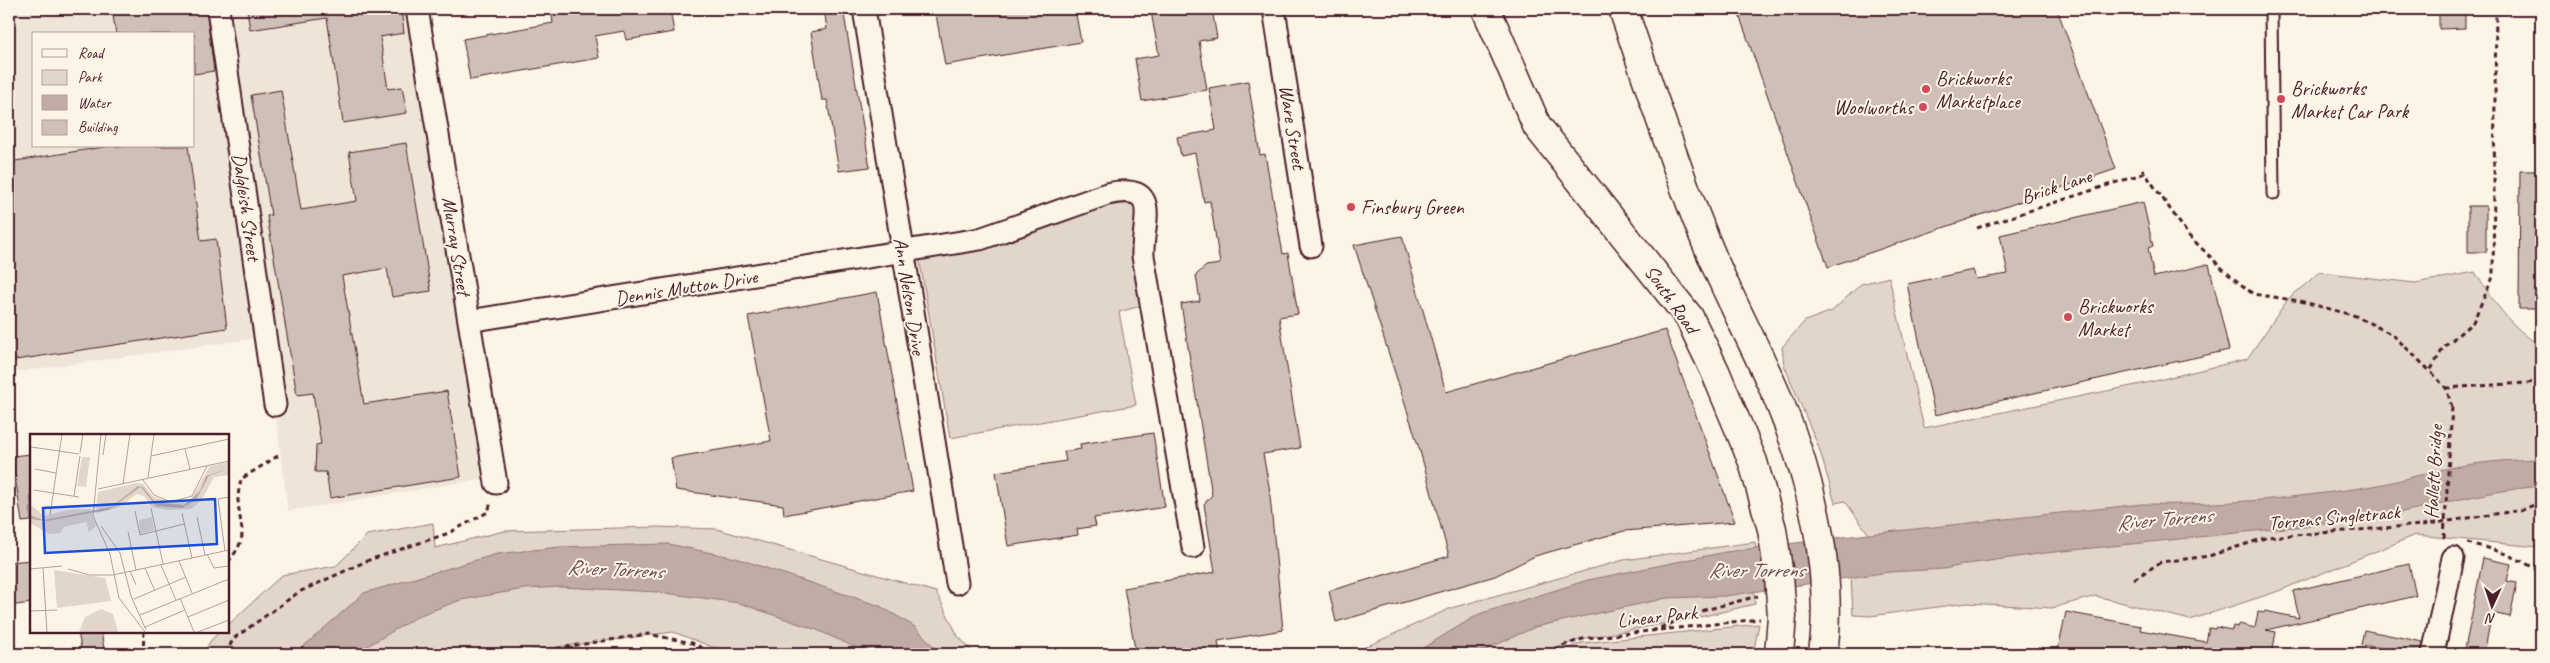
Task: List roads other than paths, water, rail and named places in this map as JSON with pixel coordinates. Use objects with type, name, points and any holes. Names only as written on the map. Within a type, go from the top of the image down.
[{"type":"highway","name":"South Road","points":[[1486,9],[1538,126],[1689,317],[1715,371],[1753,462],[1772,529],[1779,576],[1782,616],[1779,654]]},
{"type":"highway","points":[[1623,9],[1668,140],[1713,260],[1779,401],[1805,474],[1814,511],[1827,612],[1823,652]]},
{"type":"street","name":"Dalgleish Street","points":[[218,9],[275,405]]},
{"type":"street","name":"Murray Street","points":[[417,9],[496,483]]},
{"type":"street","name":"Ann Nelson Drive","points":[[864,9],[956,583]]},
{"type":"street","name":"Ware Street","points":[[1274,9],[1311,246]]},
{"type":"street","name":"Dennis Mutton Drive","points":[[469,321],[980,239],[1107,194],[1125,191],[1139,196],[1143,200],[1148,214],[1142,240],[1144,256],[1192,547]]},
{"type":"street","points":[[2433,654],[2456,547]]},
{"type":"lane","points":[[2271,9],[2273,194]]},
{"type":"water","name":"River Torrens","points":[[2541,459],[2541,486],[2474,496],[2361,520],[2045,553],[1944,569],[1889,572],[1725,596],[1667,598],[1535,627],[1476,654],[1413,654],[1479,614],[1588,580],[1726,552],[1842,537],[2142,504],[2199,504],[2287,497],[2380,485],[2470,464]]},
{"type":"water","name":"River Torrens","points":[[668,544],[736,558],[880,606],[915,627],[941,654],[870,654],[817,630],[739,603],[658,592],[562,587],[524,589],[461,600],[420,615],[354,654],[295,654],[364,593],[497,554],[560,547]]},
{"type":"place","name":"Brickworks Marketplace","points":[[1926,89]]},
{"type":"place","name":"Brickworks Market Car Park","points":[[2281,99]]},
{"type":"place","name":"Woolworths","points":[[1923,107]]},
{"type":"place","name":"Finsbury Green","points":[[1351,207]]},
{"type":"place","name":"Brickworks Market","points":[[2068,317]]}]
